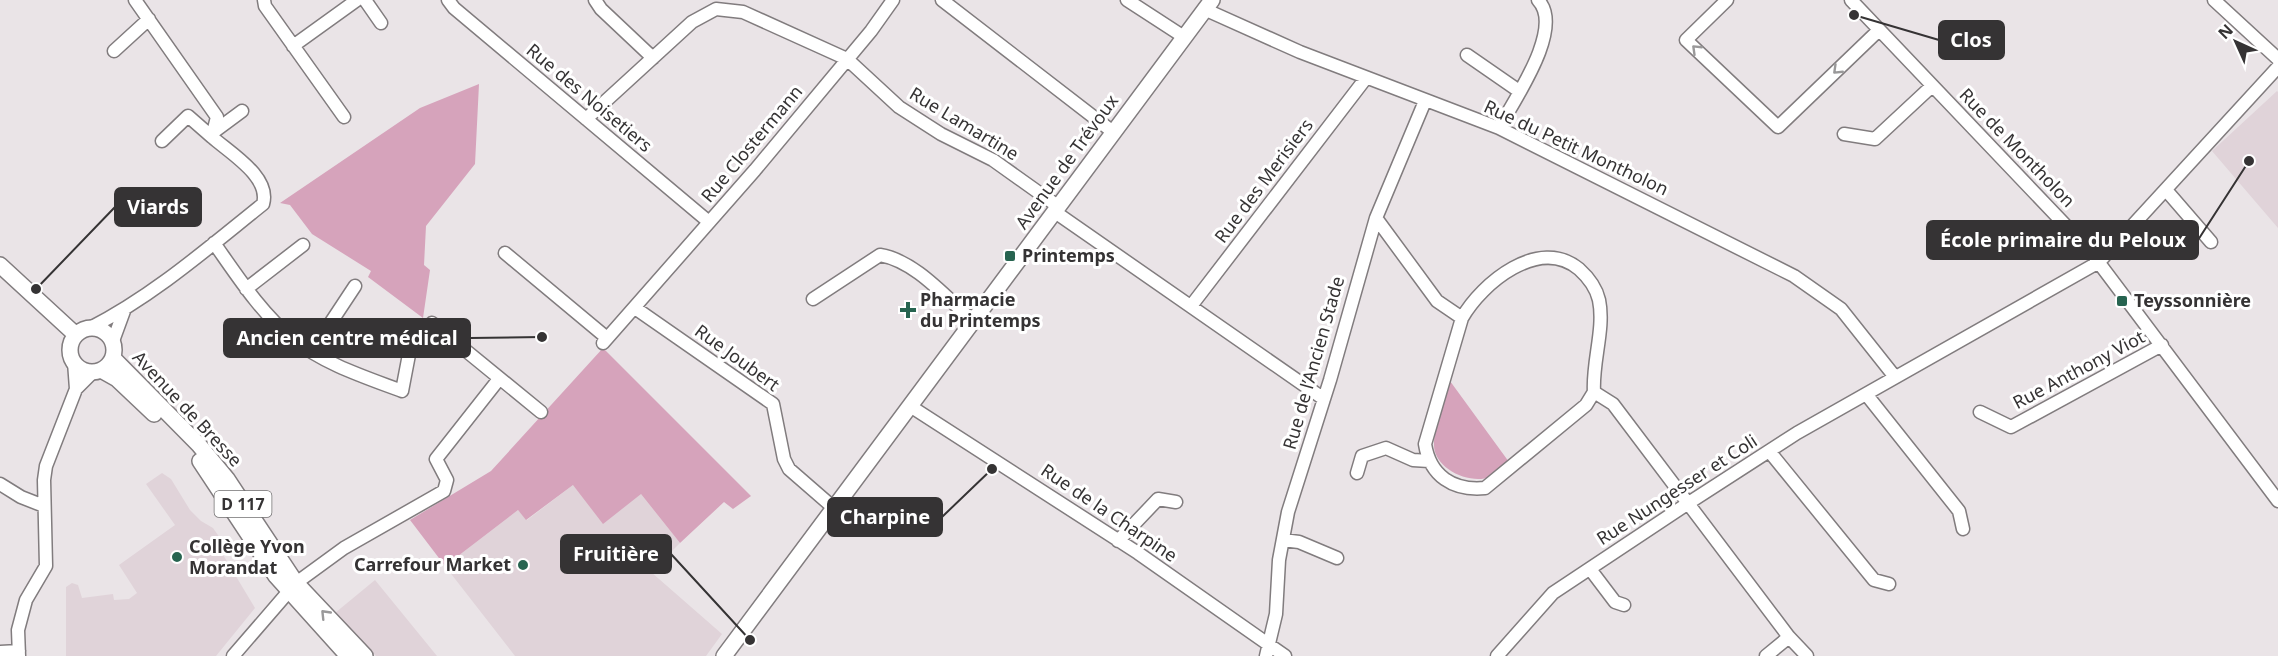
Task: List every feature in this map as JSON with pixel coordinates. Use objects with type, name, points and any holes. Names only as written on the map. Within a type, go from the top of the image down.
[{"type":"main road","name":"Avenue de Trévoux","points":[[724,656],[1208,5]]},
{"type":"main road","points":[[0,265],[83,331],[104,331],[113,341],[113,358],[97,371],[82,370],[74,362],[70,351],[83,331]]},
{"type":"main road","name":"Avenue de Bresse","points":[[113,358],[198,445],[220,471],[293,588],[365,656]]},
{"type":"main road","name":"Avenue de Bresse","points":[[97,371],[117,379],[194,452],[293,588],[348,656]]},
{"type":"street","points":[[135,0],[217,117],[213,134]]},
{"type":"street","points":[[264,0],[265,6],[344,117]]},
{"type":"street","points":[[293,46],[357,0]]},
{"type":"street","points":[[365,0],[381,23]]},
{"type":"street","name":"Rue des Noisetiers","points":[[448,0],[454,8],[709,222]]},
{"type":"street","points":[[595,0],[601,9],[653,58]]},
{"type":"street","name":"Rue Clostermann","points":[[505,253],[605,341],[871,31],[893,0]]},
{"type":"street","points":[[942,0],[1113,132]]},
{"type":"street","points":[[1127,0],[1184,37]]},
{"type":"street","points":[[1499,128],[1544,43],[1548,25],[1544,6],[1538,0]]},
{"type":"street","points":[[1727,0],[1686,40],[1778,127],[1879,30]]},
{"type":"street","name":"Rue de Montholon","points":[[1851,0],[2099,262],[2278,501]]},
{"type":"street","points":[[2214,0],[2278,59]]},
{"type":"street","name":"Rue du Petit Montholon","points":[[1208,5],[1366,78],[1499,128],[1794,276],[1841,309],[1895,377]]},
{"type":"street","name":"Rue Lamartine","points":[[586,119],[692,21],[716,9],[743,12],[847,59],[899,107],[940,134],[993,160],[1057,209],[1323,399]]},
{"type":"street","points":[[114,51],[149,19]]},
{"type":"street","points":[[1467,56],[1519,91]]},
{"type":"street","name":"Rue Nungesser et Coli","points":[[1497,656],[1553,593],[1687,504],[1769,451],[1866,394],[2099,262],[2275,76]]},
{"type":"street","name":"Rue des Merisiers","points":[[1191,306],[1366,78]]},
{"type":"street","points":[[1844,134],[1875,139],[1932,86]]},
{"type":"street","name":"Rue de l’Ancien Stade","points":[[1268,650],[1288,512],[1376,218],[1425,101]]},
{"type":"street","points":[[213,134],[242,111]]},
{"type":"street","points":[[83,331],[124,311],[263,204],[266,195],[262,182],[213,134],[188,116],[162,141]]},
{"type":"street","points":[[2166,190],[2211,242]]},
{"type":"street","points":[[1376,218],[1437,302],[1462,318]]},
{"type":"street","points":[[214,243],[246,289],[274,322],[294,340],[312,351],[364,377],[402,391],[411,344]]},
{"type":"street","points":[[246,289],[303,245]]},
{"type":"street","points":[[813,299],[880,255],[894,257],[908,265],[974,322]]},
{"type":"street","points":[[1541,257],[1561,260],[1575,266],[1594,285],[1601,314],[1593,371],[1594,392],[1586,405],[1485,488],[1458,486],[1434,471],[1429,461],[1425,444],[1462,318],[1470,303],[1503,276],[1525,262],[1541,257]]},
{"type":"street","points":[[312,351],[355,286]]},
{"type":"street","name":"Rue Joubert","points":[[635,308],[773,404],[784,459],[789,469],[835,509]]},
{"type":"street","points":[[113,341],[124,311]]},
{"type":"street","points":[[432,323],[541,412]]},
{"type":"street","name":"Rue Anthony Viot","points":[[1980,412],[2011,427],[2162,345]]},
{"type":"street","points":[[0,652],[19,653],[18,630],[26,600],[46,566],[44,506],[46,466],[76,388],[74,362]]},
{"type":"street","points":[[76,388],[97,371]]},
{"type":"street","points":[[233,656],[293,588],[344,548],[444,491],[447,480],[436,459],[499,379]]},
{"type":"street","points":[[1594,392],[1613,404],[1789,637],[1807,656]]},
{"type":"street","points":[[1866,394],[1959,512],[1964,529]]},
{"type":"street","name":"Rue de la Charpine","points":[[910,406],[1118,541],[1268,650],[1285,656]]},
{"type":"street","points":[[1357,473],[1362,456],[1386,448],[1413,460],[1429,461]]},
{"type":"street","points":[[1769,451],[1874,580],[1889,584]]},
{"type":"street","points":[[0,484],[21,497],[44,506]]},
{"type":"street","points":[[1118,541],[1158,499],[1176,502]]},
{"type":"street","points":[[1283,540],[1299,542],[1337,558]]},
{"type":"street","points":[[1590,569],[1615,602],[1624,605]]},
{"type":"street","points":[[1766,656],[1789,637]]},
{"type":"shaded area","points":[[479,84],[475,164],[426,226],[424,265],[430,270],[423,318],[368,277],[371,271],[312,234],[290,205],[280,203],[420,108]]},
{"type":"shaded area","points":[[2278,92],[2278,228],[2212,151]]},
{"type":"shaded area","points":[[603,348],[751,496],[733,509],[724,502],[680,543],[641,494],[603,524],[573,485],[526,520],[518,510],[445,566],[410,520],[491,471]]},
{"type":"shaded area","points":[[1450,381],[1509,462],[1490,477],[1472,479],[1463,476],[1446,467],[1435,453],[1436,430]]},
{"type":"shaded area","name":"Collège Yvon Morandat","points":[[162,473],[171,479],[190,510],[201,521],[213,528],[220,538],[219,548],[255,608],[216,656],[66,656],[66,587],[72,583],[78,585],[82,598],[113,594],[114,600],[129,599],[137,593],[119,565],[175,525],[146,484]]},
{"type":"shaded area","points":[[573,485],[641,494],[680,543],[651,572],[722,634],[706,656],[515,656],[445,566],[518,510],[527,520]]},
{"type":"shaded area","points":[[375,580],[437,656],[376,656],[335,613]]},
{"type":"place","name":"Clos","points":[[1854,15]]},
{"type":"place","name":"École primaire du Peloux","points":[[2249,161]]},
{"type":"place","name":"Printemps","points":[[1010,256]]},
{"type":"place","name":"Viards","points":[[36,289]]},
{"type":"place","name":"Teyssonnière","points":[[2122,301]]},
{"type":"place","name":"Pharmacie du Printemps","points":[[908,310]]},
{"type":"place","name":"Ancien centre médical","points":[[542,337]]},
{"type":"place","name":"Charpine","points":[[992,469]]},
{"type":"place","name":"Collège Yvon Morandat","points":[[177,557]]},
{"type":"place","name":"Carrefour Market","points":[[523,565]]},
{"type":"place","name":"Fruitière","points":[[750,640]]}]
